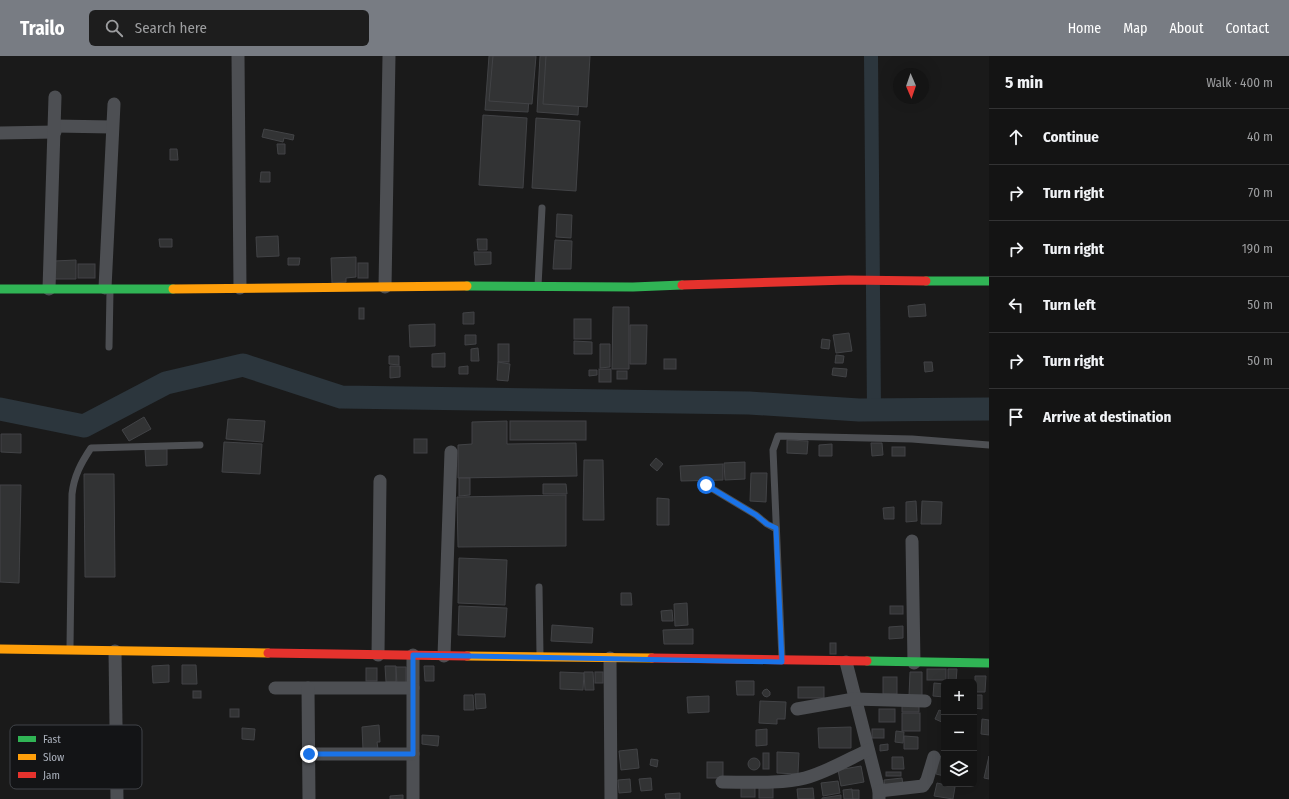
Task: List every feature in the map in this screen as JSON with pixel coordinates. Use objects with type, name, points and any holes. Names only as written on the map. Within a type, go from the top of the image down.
[{"type":"street","points":[[238,56],[240,288]]},
{"type":"street","points":[[385,287],[389,56]]},
{"type":"street","points":[[49,289],[55,97]]},
{"type":"street","points":[[107,288],[114,104]]},
{"type":"street","points":[[0,133],[112,127]]},
{"type":"street","points":[[0,289],[273,289],[538,286],[633,287],[849,280],[989,281]]},
{"type":"street","points":[[444,656],[451,452]]},
{"type":"street","points":[[378,655],[380,480]]},
{"type":"street","points":[[912,541],[914,663]]},
{"type":"street","points":[[0,649],[782,662],[989,663]]},
{"type":"street","points":[[115,651],[116,725]]},
{"type":"street","points":[[413,655],[414,799]]},
{"type":"street","points":[[610,658],[611,799]]},
{"type":"street","points":[[846,662],[879,795],[923,786],[927,780],[934,757]]},
{"type":"street","points":[[275,688],[413,688]]},
{"type":"street","points":[[308,688],[309,799]]},
{"type":"street","points":[[797,708],[854,699],[925,701]]},
{"type":"street","points":[[722,782],[788,781],[805,778],[830,770],[868,750]]},
{"type":"street","points":[[309,754],[413,754]]},
{"type":"street","points":[[117,789],[117,799]]},
{"type":"lane","points":[[538,286],[542,208]]},
{"type":"lane","points":[[107,288],[109,347]]},
{"type":"lane","points":[[782,662],[773,450],[778,436],[912,439],[989,444]]},
{"type":"lane","points":[[70,651],[72,494],[74,478],[81,463],[91,448],[200,445]]},
{"type":"lane","points":[[706,485],[756,515],[767,524],[776,528]]},
{"type":"lane","points":[[539,587],[540,657]]},
{"type":"building","points":[[489,56],[532,56],[528,112],[485,110]]},
{"type":"building","points":[[493,56],[536,56],[532,104],[489,101]]},
{"type":"building","points":[[540,56],[581,56],[578,115],[537,112]]},
{"type":"building","points":[[546,56],[590,56],[587,107],[543,104]]},
{"type":"building","points":[[483,115],[527,118],[523,188],[479,185]]},
{"type":"building","points":[[536,118],[580,121],[576,191],[532,188]]},
{"type":"building","points":[[264,129],[294,135],[293,140],[284,138],[283,142],[262,137]]},
{"type":"building","points":[[277,144],[285,144],[285,154],[278,154]]},
{"type":"building","points":[[170,149],[177,149],[178,160],[170,160]]},
{"type":"building","points":[[261,172],[270,172],[270,182],[260,182]]},
{"type":"building","points":[[557,214],[572,215],[571,238],[556,237]]},
{"type":"building","points":[[278,236],[279,256],[257,257],[256,237]]},
{"type":"building","points":[[159,239],[172,239],[172,247],[160,247]]},
{"type":"building","points":[[477,239],[487,239],[487,250],[478,250]]},
{"type":"building","points":[[555,240],[572,241],[571,269],[553,269]]},
{"type":"building","points":[[474,252],[491,252],[491,264],[475,265]]},
{"type":"building","points":[[356,257],[356,277],[346,278],[346,282],[332,283],[331,258]]},
{"type":"building","points":[[288,258],[300,258],[299,265],[288,265]]},
{"type":"building","points":[[76,260],[76,279],[54,279],[54,261]]},
{"type":"building","points":[[358,263],[368,263],[368,278],[358,278]]},
{"type":"building","points":[[78,264],[95,264],[95,278],[78,278]]},
{"type":"building","points":[[925,304],[926,316],[909,317],[908,306]]},
{"type":"building","points":[[613,307],[629,307],[629,369],[612,369]]},
{"type":"building","points":[[359,308],[364,308],[364,319],[359,319]]},
{"type":"building","points":[[474,312],[474,324],[463,324],[463,313]]},
{"type":"building","points":[[574,319],[591,319],[591,339],[574,339]]},
{"type":"building","points":[[435,324],[435,346],[410,347],[409,325]]},
{"type":"building","points":[[630,325],[647,325],[646,364],[630,364]]},
{"type":"building","points":[[849,333],[852,351],[836,353],[833,335]]},
{"type":"building","points":[[465,335],[476,335],[476,344],[465,345]]},
{"type":"building","points":[[822,339],[830,340],[829,349],[821,348]]},
{"type":"building","points":[[574,341],[592,342],[592,354],[574,354]]},
{"type":"building","points":[[498,344],[509,344],[509,362],[498,362]]},
{"type":"building","points":[[600,344],[610,344],[610,367],[600,368]]},
{"type":"building","points":[[478,348],[479,361],[471,361],[471,349]]},
{"type":"building","points":[[445,353],[445,367],[432,367],[432,354]]},
{"type":"building","points":[[836,355],[844,356],[843,363],[835,363]]},
{"type":"building","points":[[389,356],[399,356],[399,365],[389,364]]},
{"type":"building","points":[[664,359],[676,359],[676,369],[664,369]]},
{"type":"building","points":[[498,362],[510,364],[508,381],[497,380]]},
{"type":"building","points":[[924,362],[932,362],[933,371],[925,372]]},
{"type":"building","points":[[390,366],[400,366],[400,377],[390,378]]},
{"type":"building","points":[[468,366],[468,374],[459,374],[459,367]]},
{"type":"building","points":[[833,368],[847,369],[846,377],[832,375]]},
{"type":"building","points":[[599,369],[611,369],[611,382],[599,382]]},
{"type":"building","points":[[589,370],[597,370],[597,375],[589,376]]},
{"type":"building","points":[[617,371],[627,371],[627,379],[617,379]]},
{"type":"building","points":[[144,417],[151,429],[129,441],[122,430]]},
{"type":"building","points":[[228,419],[265,421],[263,442],[226,439]]},
{"type":"building","points":[[507,421],[507,444],[576,443],[577,476],[458,478],[458,445],[472,444],[472,422]]},
{"type":"building","points":[[510,421],[586,421],[586,440],[510,440]]},
{"type":"building","points":[[1,434],[21,434],[21,453],[1,452]]},
{"type":"building","points":[[414,439],[427,439],[427,453],[414,453]]},
{"type":"building","points":[[787,440],[808,441],[807,454],[787,453]]},
{"type":"building","points":[[224,442],[262,444],[260,474],[222,472]]},
{"type":"building","points":[[871,443],[882,443],[883,455],[872,456]]},
{"type":"building","points":[[832,444],[832,456],[819,456],[819,445]]},
{"type":"building","points":[[892,447],[905,447],[905,456],[892,456]]},
{"type":"building","points":[[145,449],[167,449],[167,465],[146,466]]},
{"type":"building","points":[[656,458],[663,464],[657,471],[650,465]]},
{"type":"building","points":[[584,460],[603,460],[604,520],[583,520]]},
{"type":"building","points":[[745,462],[745,479],[725,480],[724,463]]},
{"type":"building","points":[[723,464],[723,480],[681,481],[680,466]]},
{"type":"building","points":[[751,473],[767,473],[766,502],[750,501]]},
{"type":"building","points":[[84,474],[114,474],[115,577],[85,577]]},
{"type":"building","points":[[459,478],[470,478],[470,495],[459,496]]},
{"type":"building","points":[[543,484],[566,484],[567,494],[543,494]]},
{"type":"building","points":[[0,485],[21,485],[19,583],[0,582]]},
{"type":"building","points":[[566,495],[566,546],[458,547],[457,497]]},
{"type":"building","points":[[657,498],[669,499],[669,525],[657,525]]},
{"type":"building","points":[[916,501],[917,521],[906,522],[906,502]]},
{"type":"building","points":[[922,501],[942,502],[941,524],[921,524]]},
{"type":"building","points":[[894,507],[894,519],[884,519],[883,508]]},
{"type":"building","points":[[459,558],[507,560],[505,605],[458,603]]},
{"type":"building","points":[[621,593],[631,593],[632,605],[621,605]]},
{"type":"building","points":[[687,603],[688,625],[675,626],[674,604]]},
{"type":"building","points":[[459,606],[507,608],[505,637],[458,635]]},
{"type":"building","points":[[890,606],[903,606],[903,614],[890,614]]},
{"type":"building","points":[[672,610],[673,621],[662,621],[661,611]]},
{"type":"building","points":[[552,625],[593,628],[592,643],[551,641]]},
{"type":"building","points":[[903,626],[903,638],[889,639],[889,627]]},
{"type":"building","points":[[693,629],[693,644],[664,644],[663,630]]},
{"type":"building","points":[[830,643],[836,643],[836,654],[830,654]]},
{"type":"building","points":[[169,665],[169,682],[153,683],[152,666]]},
{"type":"building","points":[[182,665],[196,665],[197,684],[182,684]]},
{"type":"building","points":[[385,666],[396,666],[396,682],[386,682]]},
{"type":"building","points":[[424,666],[434,666],[434,681],[425,681]]},
{"type":"building","points":[[396,667],[406,667],[406,685],[397,685]]},
{"type":"building","points":[[366,668],[377,668],[377,681],[366,681]]},
{"type":"building","points":[[927,669],[946,669],[946,679],[927,680]]},
{"type":"building","points":[[948,669],[957,669],[956,679],[948,679]]},
{"type":"building","points":[[560,672],[584,673],[583,690],[560,689]]},
{"type":"building","points":[[584,672],[593,672],[594,690],[585,690]]},
{"type":"building","points":[[595,672],[603,672],[603,683],[595,683]]},
{"type":"building","points":[[910,672],[922,672],[922,697],[909,696]]},
{"type":"building","points":[[975,676],[986,676],[985,692],[977,692],[977,679],[975,679]]},
{"type":"building","points":[[883,677],[897,677],[897,694],[883,694]]},
{"type":"building","points":[[736,681],[754,681],[754,695],[737,695]]},
{"type":"building","points":[[934,683],[941,684],[941,697],[933,696]]},
{"type":"building","points":[[798,687],[824,687],[824,698],[798,698]]},
{"type":"building","points":[[767,689],[770,692],[770,695],[767,697],[762,693]]},
{"type":"building","points":[[193,691],[201,691],[201,698],[193,698]]},
{"type":"building","points":[[475,694],[485,694],[486,708],[476,709]]},
{"type":"building","points":[[464,695],[473,695],[474,710],[464,710]]},
{"type":"building","points":[[977,695],[982,695],[982,709],[977,708]]},
{"type":"building","points":[[709,696],[709,712],[688,713],[687,697]]},
{"type":"building","points":[[760,701],[786,702],[785,719],[777,719],[777,724],[759,723]]},
{"type":"building","points":[[919,705],[919,712],[902,712],[902,706]]},
{"type":"building","points":[[230,709],[239,709],[239,717],[230,717]]},
{"type":"building","points":[[879,709],[895,709],[895,722],[879,722]]},
{"type":"building","points":[[939,710],[941,711],[941,722],[935,719]]},
{"type":"building","points":[[902,713],[920,713],[920,731],[902,731]]},
{"type":"building","points":[[982,719],[989,720],[989,735],[981,734]]},
{"type":"building","points":[[379,725],[380,742],[377,742],[378,749],[363,750],[362,727]]},
{"type":"building","points":[[851,727],[851,748],[819,748],[818,728]]},
{"type":"building","points":[[242,728],[255,729],[254,740],[242,739]]},
{"type":"building","points":[[767,729],[767,745],[756,746],[756,730]]},
{"type":"building","points":[[872,729],[884,729],[884,738],[872,738]]},
{"type":"building","points":[[896,731],[904,732],[903,743],[895,742]]},
{"type":"building","points":[[422,735],[439,736],[438,746],[422,744]]},
{"type":"building","points":[[904,736],[918,737],[918,749],[904,749]]},
{"type":"building","points":[[888,744],[888,750],[880,751],[880,745]]},
{"type":"building","points":[[637,749],[639,768],[621,770],[619,751]]},
{"type":"building","points":[[777,752],[799,753],[798,774],[777,773]]},
{"type":"building","points":[[763,753],[769,753],[769,769],[763,769]]},
{"type":"building","points":[[939,756],[941,756],[941,775],[936,774]]},
{"type":"building","points":[[989,756],[989,779],[984,778]]},
{"type":"building","points":[[892,757],[903,757],[904,769],[892,769]]},
{"type":"building","points":[[752,758],[756,758],[760,764],[756,770],[752,770],[748,766],[748,762]]},
{"type":"building","points":[[651,759],[658,760],[657,767],[650,765]]},
{"type":"building","points":[[707,762],[723,762],[723,778],[707,778]]},
{"type":"building","points":[[861,766],[864,782],[841,786],[838,770]]},
{"type":"building","points":[[886,772],[901,772],[901,776],[886,776]]},
{"type":"building","points":[[651,778],[652,790],[641,791],[639,779]]},
{"type":"building","points":[[902,778],[903,785],[885,787],[884,780]]},
{"type":"building","points":[[630,779],[631,792],[619,793],[618,780]]},
{"type":"building","points":[[838,781],[840,793],[823,796],[821,783]]},
{"type":"building","points":[[937,783],[941,784],[941,787],[955,787],[953,799],[934,796]]},
{"type":"building","points":[[741,785],[755,785],[755,797],[741,797]]},
{"type":"building","points":[[759,786],[773,786],[773,798],[759,798]]},
{"type":"building","points":[[813,788],[814,799],[798,799],[797,789]]},
{"type":"building","points":[[852,789],[853,799],[844,799],[843,790]]},
{"type":"building","points":[[852,790],[859,790],[859,799],[853,799]]},
{"type":"building","points":[[680,793],[680,799],[666,799],[665,794]]},
{"type":"building","points":[[403,795],[403,799],[390,799],[390,796]]},
{"type":"building","points":[[841,795],[841,799],[822,799],[822,798]]},
{"type":"waterway","points":[[871,56],[874,410]]},
{"type":"waterway","points":[[0,409],[84,426],[166,383],[243,365],[341,397],[749,403],[859,410],[989,409]]},
{"type":"traffic: fast","points":[[926,281],[989,281]]},
{"type":"traffic: fast","points":[[467,286],[633,287],[682,285]]},
{"type":"traffic: fast","points":[[0,289],[173,289]]},
{"type":"traffic: fast","points":[[867,661],[989,663]]},
{"type":"traffic: slow","points":[[173,289],[467,286]]},
{"type":"traffic: slow","points":[[0,649],[268,653]]},
{"type":"traffic: slow","points":[[467,656],[652,658]]},
{"type":"traffic: jam","points":[[682,285],[849,280],[926,281]]},
{"type":"traffic: jam","points":[[268,653],[467,656]]},
{"type":"traffic: jam","points":[[652,658],[867,661]]},
{"type":"route","points":[[309,754],[413,754],[413,655],[782,662],[776,528],[767,524],[756,515],[706,485]]}]
